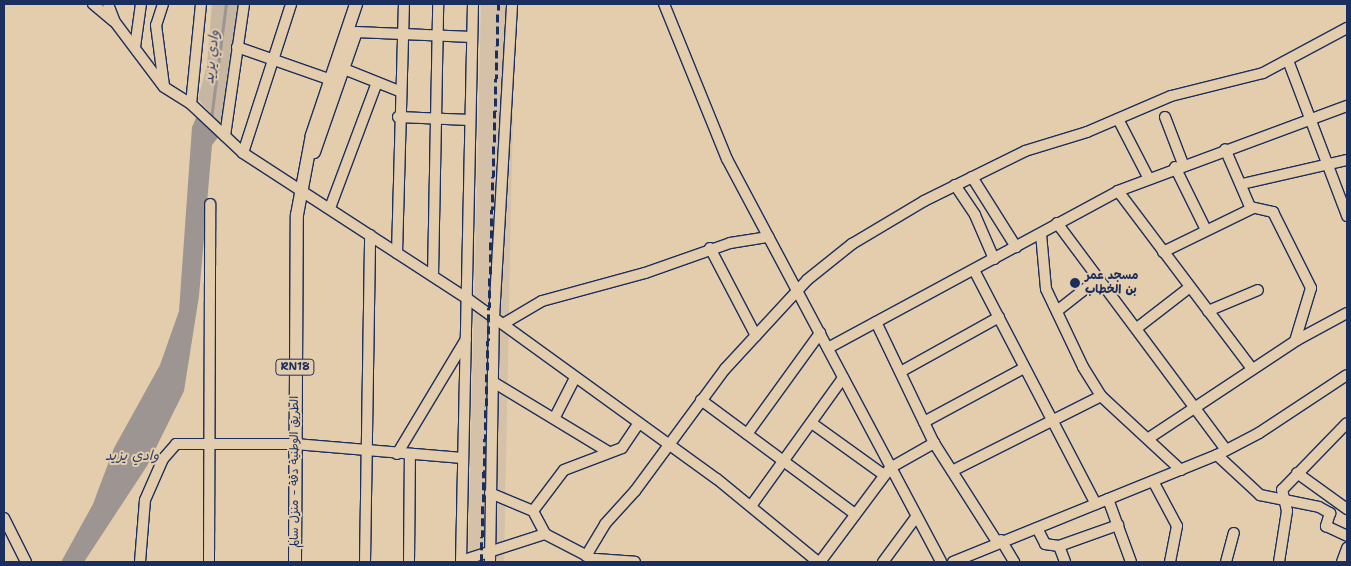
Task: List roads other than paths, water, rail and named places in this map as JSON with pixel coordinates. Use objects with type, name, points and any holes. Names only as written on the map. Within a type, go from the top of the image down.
[{"type":"main road","name":"الطريق الوطنية دقة - منزل سالم","points":[[295,562],[295,238],[305,173],[335,82],[356,4]]},
{"type":"main road","name":"الطريق الوطنية دقة - منزل سالم","points":[[335,82],[344,69],[365,4]]},
{"type":"street","points":[[93,4],[115,22],[164,87],[194,107],[243,153],[330,208],[499,321],[574,378],[668,444],[751,506],[819,562],[887,472],[934,443]]},
{"type":"street","points":[[108,4],[115,22]]},
{"type":"street","points":[[135,47],[140,4]]},
{"type":"street","points":[[163,4],[156,25],[164,87]]},
{"type":"street","points":[[194,107],[202,4]]},
{"type":"street","points":[[224,135],[244,4]]},
{"type":"street","points":[[243,153],[292,4]]},
{"type":"street","points":[[397,253],[398,117],[404,4]]},
{"type":"street","points":[[433,276],[438,4]]},
{"type":"street","points":[[473,4],[461,562],[490,558],[545,534]]},
{"type":"street","points":[[490,558],[493,382],[499,321],[512,4]]},
{"type":"street","points":[[664,4],[727,159],[828,348],[887,472],[916,517],[941,562]]},
{"type":"street","points":[[594,559],[605,524],[701,400],[798,291],[852,244],[955,184],[1033,147],[1118,119],[1171,96],[1289,63],[1347,28]]},
{"type":"street","points":[[356,32],[472,37]]},
{"type":"street","points":[[236,47],[335,82]]},
{"type":"street","points":[[1289,63],[1325,167],[1347,216]]},
{"type":"street","points":[[344,69],[399,91]]},
{"type":"street","points":[[330,208],[377,82]]},
{"type":"street","points":[[828,348],[1118,191],[1179,165],[1347,106]]},
{"type":"street","points":[[398,117],[470,120]]},
{"type":"street","points":[[1165,117],[1179,165],[1206,230]]},
{"type":"street","points":[[1118,119],[1148,178]]},
{"type":"street","points":[[1225,149],[1251,206]]},
{"type":"street","points":[[1242,184],[1325,167],[1347,160]]},
{"type":"street","points":[[972,177],[1016,247]]},
{"type":"street","points":[[955,184],[975,216],[994,259]]},
{"type":"street","points":[[1118,191],[1252,369]]},
{"type":"street","points":[[209,562],[210,204]]},
{"type":"street","points":[[1163,252],[1251,206],[1273,212],[1311,288],[1295,341]]},
{"type":"street","points":[[1057,223],[1195,405],[1221,452],[1260,495],[1329,512],[1326,526],[1347,536]]},
{"type":"street","points":[[1041,234],[1046,289],[1057,311],[1068,341],[1100,396],[1149,438],[1182,470]]},
{"type":"street","points":[[365,562],[370,235]]},
{"type":"street","points":[[499,321],[542,301],[646,273],[710,248],[769,237]]},
{"type":"street","points":[[710,248],[756,336]]},
{"type":"street","points":[[974,270],[1000,317],[1050,422],[1096,504]]},
{"type":"street","points":[[1057,311],[1099,278]]},
{"type":"street","points":[[1137,328],[1190,287]]},
{"type":"street","points":[[1208,311],[1258,290]]},
{"type":"street","points":[[1149,438],[1195,405],[1295,341],[1347,314]]},
{"type":"street","points":[[902,371],[1000,317]]},
{"type":"street","points":[[876,322],[902,371],[934,443],[1014,562]]},
{"type":"street","points":[[747,434],[820,333]]},
{"type":"street","points":[[397,454],[467,338]]},
{"type":"street","points":[[924,422],[1024,368]]},
{"type":"street","points":[[953,562],[999,541],[1037,528],[1182,470],[1259,434],[1347,375]]},
{"type":"street","points":[[555,417],[574,378]]},
{"type":"street","points":[[751,506],[813,424],[843,378]]},
{"type":"street","points":[[493,382],[555,417],[607,450]]},
{"type":"street","points":[[952,471],[1100,396]]},
{"type":"street","points":[[701,400],[856,514]]},
{"type":"street","points":[[1279,562],[1287,511],[1282,490],[1347,423]]},
{"type":"street","points":[[533,511],[564,470],[574,463],[594,462],[607,450],[622,448],[639,424]]},
{"type":"street","points":[[813,424],[887,472]]},
{"type":"street","points":[[140,562],[145,500],[163,459],[176,444],[210,442],[295,444],[462,458]]},
{"type":"street","points":[[409,562],[410,455]]},
{"type":"street","points":[[1297,473],[1347,509]]},
{"type":"street","points":[[1153,481],[1177,526],[1170,562]]},
{"type":"street","points":[[490,493],[533,511],[545,534],[594,559],[635,562]]},
{"type":"street","points":[[1108,499],[1130,562]]},
{"type":"street","points":[[883,562],[916,517]]},
{"type":"street","points":[[4,518],[26,562]]},
{"type":"street","points":[[1037,528],[1045,544],[1059,546],[1118,525]]},
{"type":"street","points":[[1226,562],[1234,534]]},
{"type":"street","points":[[1059,546],[1065,562]]},
{"type":"street","points":[[1342,562],[1347,548]]},
{"type":"water","name":"وادي يزيد","points":[[202,105],[223,131],[212,145],[199,296],[184,391],[147,466],[84,562],[61,562],[93,504],[114,448],[160,365],[179,311],[192,127]]},
{"type":"waterway","name":"وادي يزيد","points":[[211,119],[226,4]]},
{"type":"railway","points":[[481,562],[498,4]]},
{"type":"place","name":"مسجد عمر بن الخطاب","points":[[1075,283]]}]
